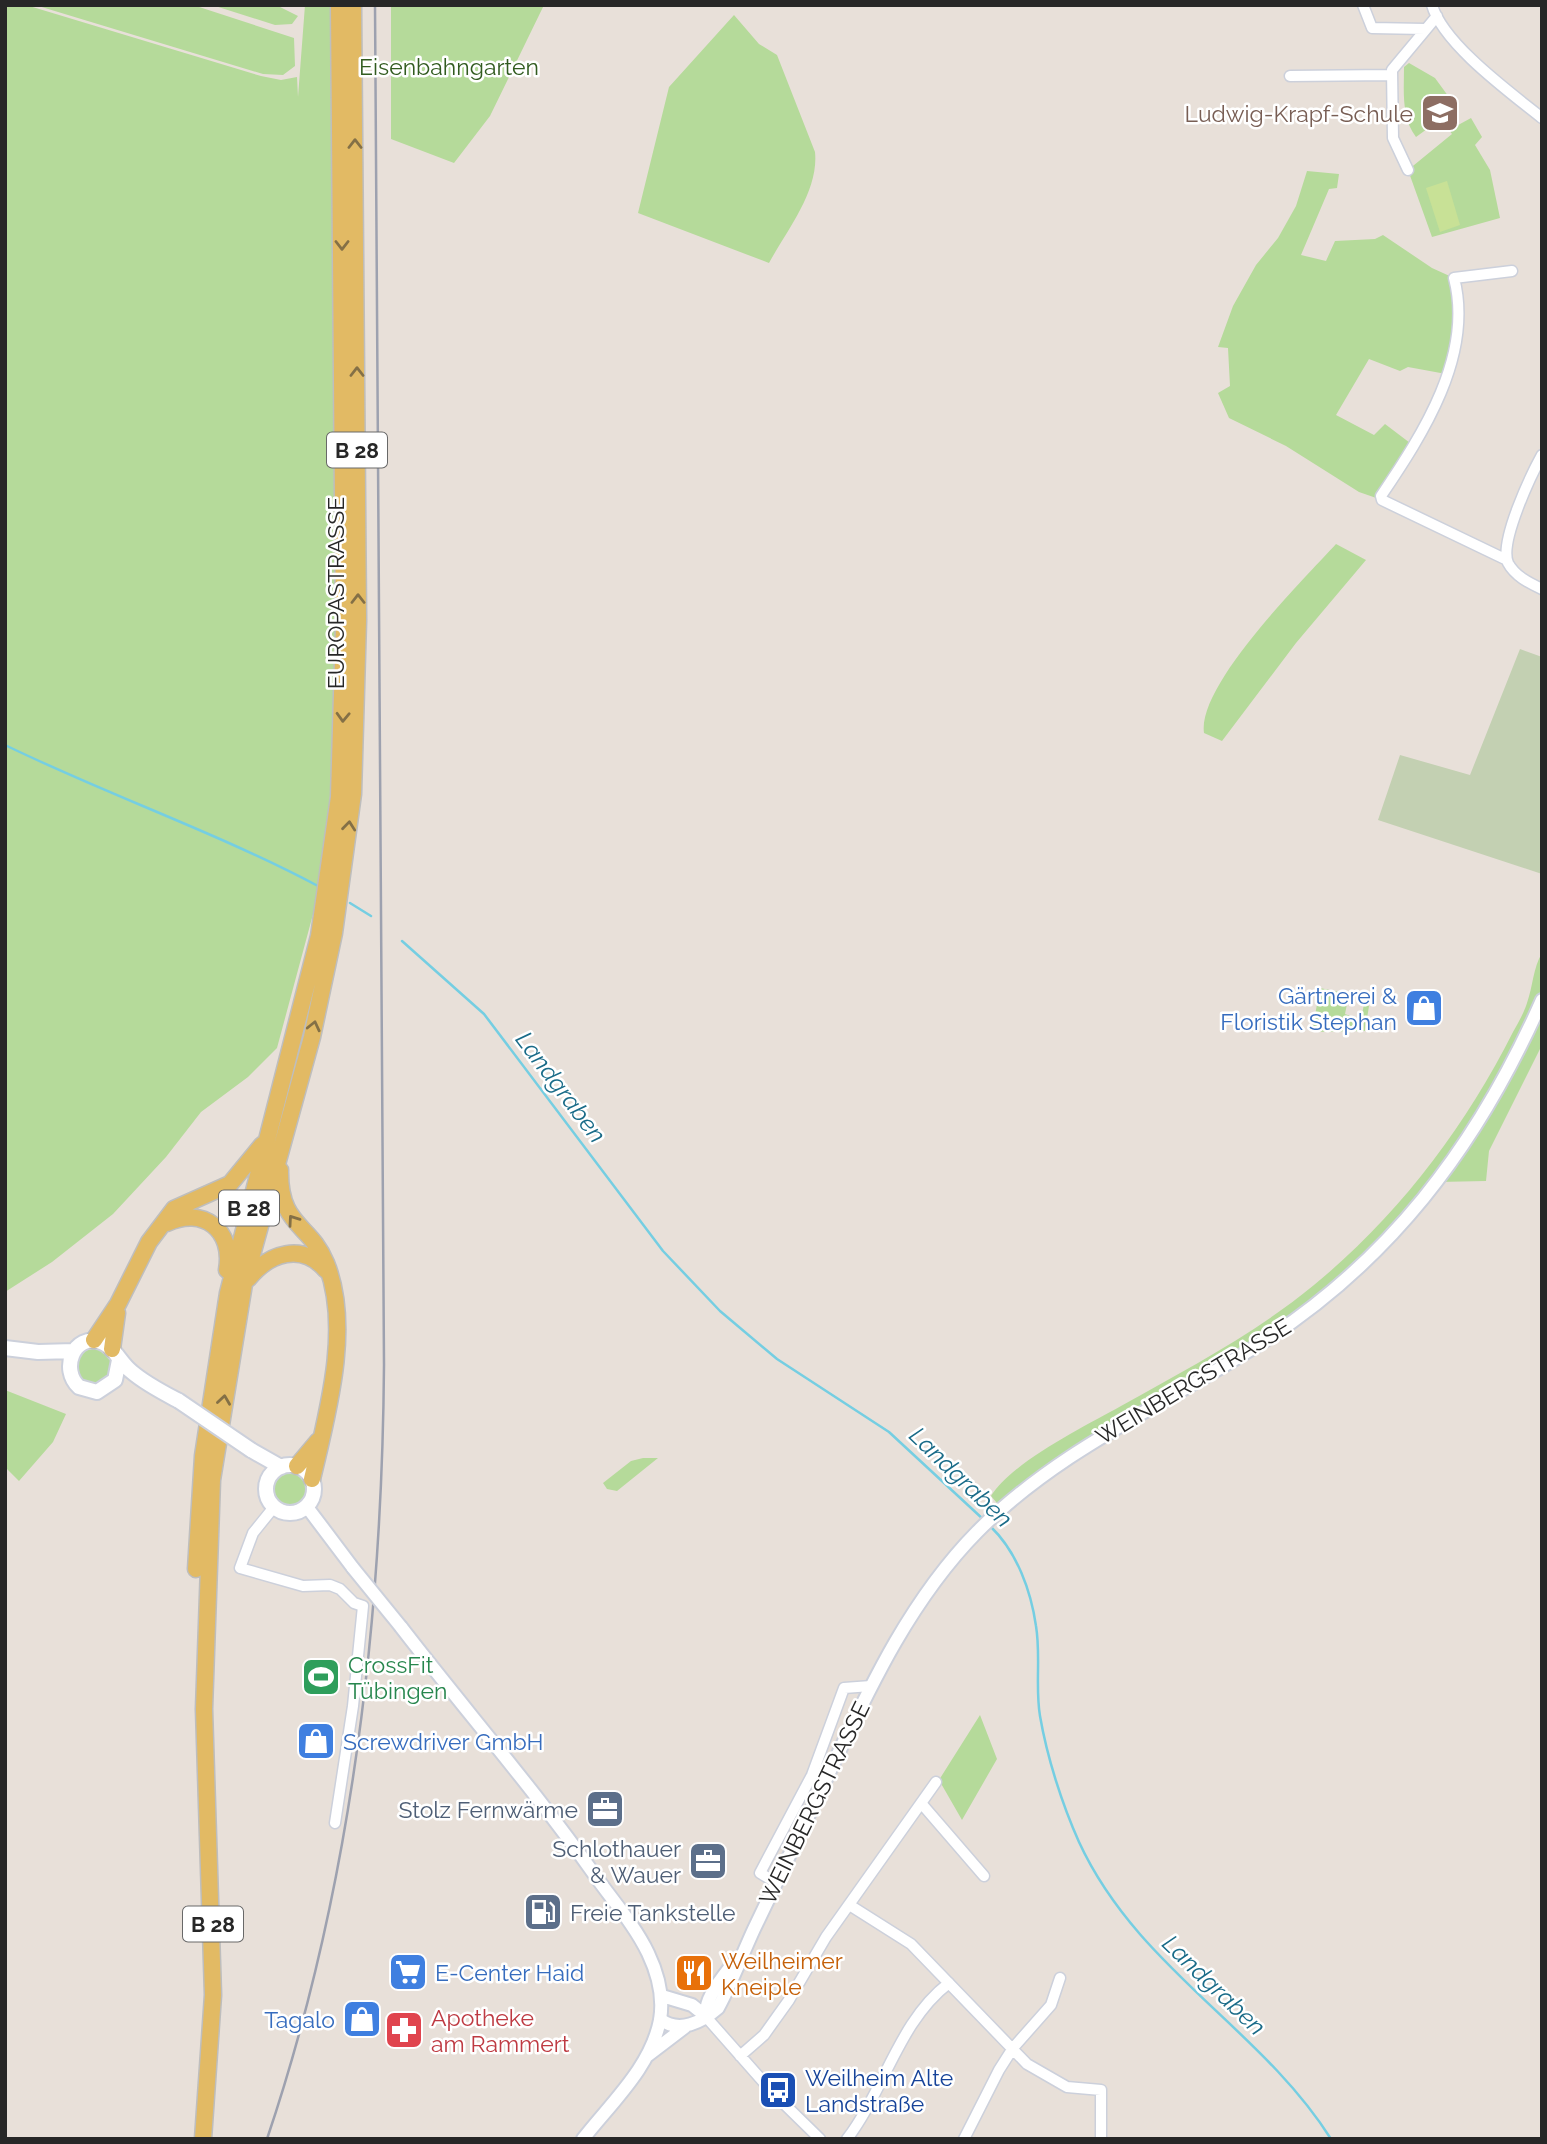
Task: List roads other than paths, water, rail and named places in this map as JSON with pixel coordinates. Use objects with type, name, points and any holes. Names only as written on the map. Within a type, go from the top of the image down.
[{"type":"main road","name":"EUROPASTRASSE","points":[[281,1143],[320,1001],[333,897],[340,775],[344,675],[339,5]]},
{"type":"main road","name":"EUROPASTRASSE","points":[[273,1125],[333,897],[353,794],[358,673],[353,5]]},
{"type":"main road","points":[[5,1348],[38,1352],[74,1351],[94,1340],[118,1304],[160,1227],[174,1209],[230,1184],[256,1155],[273,1125]]},
{"type":"main road","name":"B 28","points":[[204,1709],[197,1661],[197,1530],[213,1376],[228,1293],[273,1125]]},
{"type":"main road","points":[[251,1450],[269,1478],[266,1491],[274,1507],[290,1513],[307,1507],[314,1494],[312,1479],[331,1401],[336,1340],[330,1276],[315,1244],[286,1210],[280,1191],[281,1143]]},
{"type":"main road","name":"B 28","points":[[202,2139],[212,2045],[213,1995],[204,1709],[212,1480],[244,1284],[281,1143]]},
{"type":"main road","points":[[160,1227],[183,1215],[195,1216],[217,1228],[226,1243],[228,1260],[225,1282],[228,1293]]},
{"type":"main road","points":[[244,1284],[258,1266],[271,1258],[298,1253],[320,1264],[330,1276]]},
{"type":"main road","points":[[38,1352],[69,1369],[75,1383],[88,1391],[102,1391],[113,1383],[119,1372],[116,1354],[118,1304]]},
{"type":"main road","points":[[94,1340],[116,1354],[151,1386],[251,1450],[312,1479]]},
{"type":"main road","points":[[69,1369],[74,1351]]},
{"type":"main road","points":[[113,1383],[151,1386]]},
{"type":"main road","points":[[269,1478],[312,1451],[325,1430]]},
{"type":"street","points":[[1363,5],[1372,28],[1425,29]]},
{"type":"street","points":[[1432,5],[1437,16],[1471,56],[1542,118]]},
{"type":"street","points":[[1408,170],[1393,138],[1391,75],[1437,16]]},
{"type":"street","points":[[1290,76],[1391,75]]},
{"type":"street","points":[[1512,271],[1454,278],[1460,324],[1446,374],[1423,431],[1381,496],[1382,500],[1507,560],[1520,577],[1542,589]]},
{"type":"street","points":[[1507,560],[1507,544],[1514,521],[1542,455]]},
{"type":"street","name":"WEINBERGSTRASSE","points":[[751,1935],[871,1686],[918,1605],[975,1534],[1037,1480],[1120,1424],[1251,1350],[1296,1318],[1371,1256],[1413,1212],[1464,1149],[1513,1066],[1542,1000]]},
{"type":"street","points":[[274,1507],[253,1533],[240,1568],[303,1587],[330,1585],[340,1589],[354,1603],[363,1606],[358,1668],[335,1824]]},
{"type":"street","points":[[307,1507],[535,1794],[622,1912],[648,1953],[662,1996],[660,2019],[647,2056]]},
{"type":"street","points":[[776,1883],[760,1873],[812,1775],[844,1688],[871,1686]]},
{"type":"street","points":[[740,2056],[764,2035],[826,1937],[851,1906],[936,1782]]},
{"type":"street","points":[[921,1803],[984,1875]]},
{"type":"street","points":[[851,1906],[911,1944],[1027,2064],[1050,2080],[1067,2087],[1096,2088],[1102,2095],[1101,2139]]},
{"type":"street","points":[[660,2019],[675,2027],[689,2025],[707,2018],[718,2008],[734,1979],[751,1935]]},
{"type":"street","points":[[707,2018],[705,2009],[709,1999],[751,1935]]},
{"type":"street","points":[[964,2139],[1013,2048],[1051,2005],[1060,1978]]},
{"type":"street","points":[[847,2139],[860,2122],[914,2019],[934,1994],[949,1983]]},
{"type":"street","points":[[662,1996],[692,2004],[820,2139]]},
{"type":"street","points":[[692,2004],[709,1999]]},
{"type":"street","points":[[583,2139],[647,2056],[689,2025]]},
{"type":"waterway","name":"Landgraben","points":[[5,745],[241,849],[318,886]]},
{"type":"waterway","name":"Landgraben","points":[[350,903],[371,916]]},
{"type":"waterway","name":"Landgraben","points":[[402,941],[484,1014],[663,1251],[720,1311],[777,1359],[889,1432],[984,1520]]},
{"type":"waterway","name":"Landgraben","points":[[991,1527],[1015,1560],[1031,1599],[1038,1649],[1040,1716],[1056,1780],[1079,1842],[1104,1886],[1133,1926],[1166,1962],[1270,2063],[1331,2139]]},
{"type":"railway","points":[[267,2139],[296,2045],[320,1950],[340,1853],[368,1659],[382,1463],[384,1365],[375,5]]},
{"type":"place","name":"Ludwig-Krapf-Schule","points":[[1440,113]]},
{"type":"place","name":"Gärtnerei & Floristik Stephan","points":[[1424,1008]]},
{"type":"place","name":"CrossFit Tübingen","points":[[321,1677]]},
{"type":"place","name":"Screwdriver GmbH","points":[[316,1741]]},
{"type":"place","name":"Stolz Fernwärme","points":[[605,1809]]},
{"type":"place","name":"Schlothauer & Wauer","points":[[708,1861]]},
{"type":"place","name":"Freie Tankstelle","points":[[543,1912]]},
{"type":"place","name":"E-Center Haid","points":[[408,1972]]},
{"type":"place","name":"Weilheimer Kneiple","points":[[694,1973]]},
{"type":"place","name":"Tagalo","points":[[362,2019]]},
{"type":"place","name":"Apotheke am Rammert","points":[[404,2030]]},
{"type":"place","name":"Weilheim Alte Landstraße","points":[[778,2090]]},
{"type":"park label","name":"Eisenbahngarten","points":[[449,66]]}]
